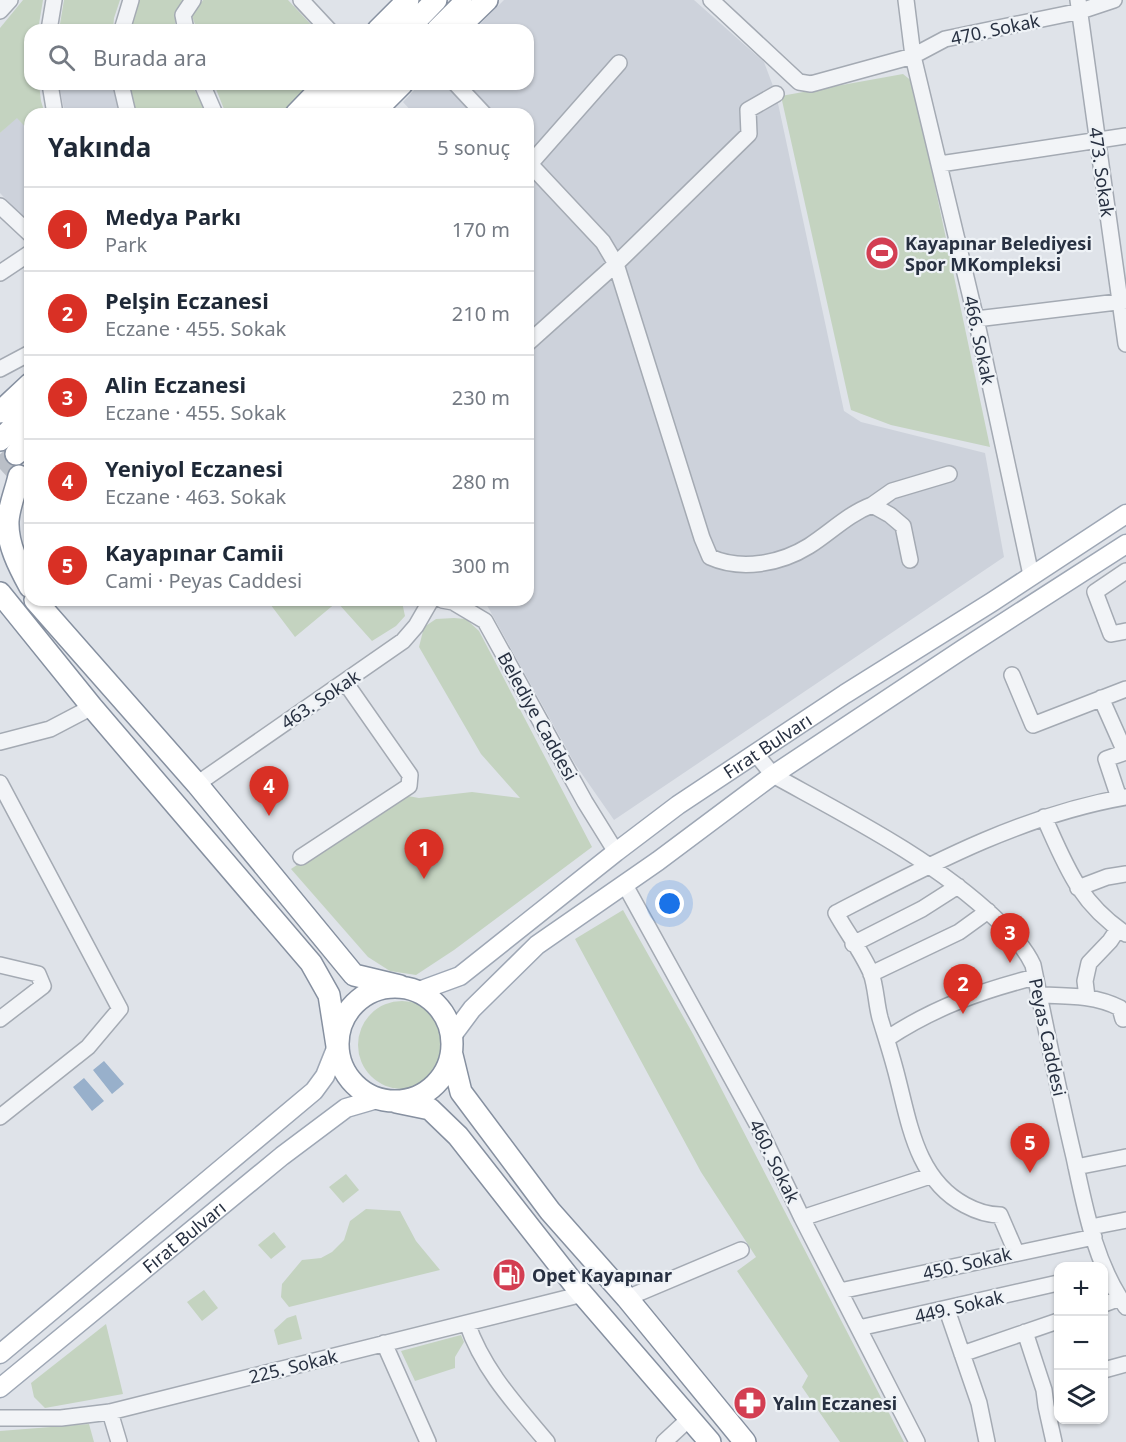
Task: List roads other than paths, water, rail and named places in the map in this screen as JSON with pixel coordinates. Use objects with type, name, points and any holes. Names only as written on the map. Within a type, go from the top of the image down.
[{"type":"highway","points":[[384,24],[408,0]]},
{"type":"highway","points":[[412,24],[436,0]]},
{"type":"highway","points":[[443,24],[467,0]]},
{"type":"highway","points":[[462,24],[487,0]]},
{"type":"highway","points":[[302,108],[319,90]]},
{"type":"highway","points":[[311,108],[321,90]]},
{"type":"highway","points":[[360,103],[372,90]]},
{"type":"highway","points":[[342,108],[360,103],[389,90]]},
{"type":"highway","points":[[2,409],[24,389]]},
{"type":"highway","points":[[0,440],[24,417]]},
{"type":"highway","points":[[0,493],[20,462]]},
{"type":"highway","points":[[20,462],[8,519],[8,532],[12,549],[24,574]]},
{"type":"highway","points":[[0,559],[24,586]]},
{"type":"highway","points":[[0,593],[92,707],[310,963],[329,995],[341,1064],[349,1079],[362,1091],[387,1100],[430,1109],[458,1136],[583,1294],[710,1442]]},
{"type":"highway","points":[[41,606],[196,784],[354,975],[410,989],[435,1002],[447,1017],[461,1092],[550,1211],[627,1298],[745,1442]]},
{"type":"highway","points":[[0,611],[28,627]]},
{"type":"highway","points":[[337,1046],[340,1027],[349,1010],[363,996],[381,988],[410,989]]},
{"type":"highway","points":[[387,1100],[415,1098],[432,1088],[445,1073],[452,1046]]},
{"type":"main road","name":"Fırat Bulvarı","points":[[410,989],[460,976],[678,805],[1126,514]]},
{"type":"main road","name":"Fırat Bulvarı","points":[[452,1046],[472,1009],[537,945],[625,885],[772,775],[1126,544]]},
{"type":"main road","name":"Fırat Bulvarı","points":[[0,1353],[315,1091],[325,1076],[337,1046]]},
{"type":"main road","name":"Fırat Bulvarı","points":[[0,1388],[282,1156],[346,1108],[387,1100]]},
{"type":"street","points":[[0,11],[10,0]]},
{"type":"street","points":[[49,24],[54,0]]},
{"type":"street","points":[[124,24],[131,0]]},
{"type":"street","points":[[185,24],[183,15],[193,0]]},
{"type":"street","points":[[301,0],[323,24]]},
{"type":"street","name":"470. Sokak","points":[[711,0],[799,82],[811,84],[913,56],[945,39],[1080,5],[1114,0]]},
{"type":"street","name":"466. Sokak","points":[[906,0],[913,56],[976,319],[1031,575]]},
{"type":"street","name":"473. Sokak","points":[[1080,5],[1123,301],[1126,345]]},
{"type":"street","points":[[534,157],[619,63]]},
{"type":"street","points":[[51,90],[54,108]]},
{"type":"street","points":[[122,90],[127,108]]},
{"type":"street","points":[[205,90],[212,108]]},
{"type":"street","points":[[462,90],[478,108]]},
{"type":"street","points":[[534,338],[616,264],[749,134],[748,110],[776,94]]},
{"type":"street","points":[[940,164],[1126,136]]},
{"type":"street","points":[[534,168],[603,242],[616,264],[698,527],[710,557],[725,564],[748,566],[789,556],[809,546],[857,510],[872,505],[892,491],[949,474]]},
{"type":"street","points":[[0,206],[24,228]]},
{"type":"street","points":[[0,273],[24,257]]},
{"type":"street","points":[[976,319],[1123,301]]},
{"type":"street","points":[[0,369],[24,356]]},
{"type":"street","points":[[872,505],[890,515],[903,526],[910,560]]},
{"type":"street","points":[[1126,571],[1095,592],[1111,634],[1126,631]]},
{"type":"street","name":"463. Sokak","points":[[196,784],[403,641],[416,626],[428,606]]},
{"type":"street","points":[[460,606],[485,621]]},
{"type":"street","name":"Belediye Caddesi","points":[[476,606],[585,802],[616,852]]},
{"type":"street","points":[[1012,675],[1033,725],[1126,689]]},
{"type":"street","points":[[301,857],[409,786],[410,775],[345,682]]},
{"type":"street","points":[[1016,1252],[1000,1215],[991,1215],[972,1209],[944,1192],[930,1176],[911,1129],[888,1038],[880,1018],[871,974],[836,913],[997,834],[1044,817],[1094,803],[1123,798],[1106,759],[1126,752],[1101,698]]},
{"type":"street","points":[[0,742],[50,729],[92,707]]},
{"type":"street","name":"Peyas Caddesi","points":[[756,754],[772,775],[930,865],[988,911],[1020,942],[1033,965],[1076,1167],[1102,1262]]},
{"type":"street","points":[[0,783],[120,1009],[88,1047],[0,1117]]},
{"type":"street","points":[[1044,817],[1078,888],[1098,914],[1122,931],[1089,963],[1085,981],[1087,997]]},
{"type":"street","points":[[1078,888],[1107,877],[1126,874]]},
{"type":"street","name":"460. Sokak","points":[[625,885],[758,1126],[802,1218],[917,1442]]},
{"type":"street","points":[[853,944],[922,909],[958,886]]},
{"type":"street","points":[[871,974],[959,932],[988,911]]},
{"type":"street","points":[[0,965],[38,974],[44,986],[0,1019]]},
{"type":"street","points":[[888,1038],[906,1026],[955,1001],[1035,977]]},
{"type":"street","points":[[1039,995],[1087,997],[1120,1008],[1123,1019]]},
{"type":"street","points":[[1076,1167],[1126,1157]]},
{"type":"street","points":[[802,1218],[930,1176]]},
{"type":"street","name":"450. Sokak","points":[[840,1292],[1016,1252],[1092,1232],[1126,1220]]},
{"type":"street","points":[[627,1298],[741,1250]]},
{"type":"street","name":"Peyas Caddesi","points":[[1108,1277],[1123,1303]]},
{"type":"street","name":"449. Sokak","points":[[859,1328],[1054,1284]]},
{"type":"street","name":"225. Sokak","points":[[0,1418],[61,1418],[110,1412],[583,1294]]},
{"type":"street","points":[[1108,1304],[1123,1303]]},
{"type":"street","points":[[947,1310],[980,1403],[987,1442]]},
{"type":"street","points":[[466,1323],[474,1345],[489,1371],[547,1442]]},
{"type":"street","points":[[962,1354],[1054,1323]]},
{"type":"street","points":[[1025,1332],[1052,1387],[1046,1406],[1054,1442]]},
{"type":"street","points":[[384,1343],[424,1441]]},
{"type":"street","points":[[1108,1369],[1126,1365]]},
{"type":"street","points":[[110,1412],[119,1442]]},
{"type":"street","points":[[664,1442],[690,1418]]},
{"type":"water","points":[[104,1061],[124,1084],[112,1094],[93,1070]]},
{"type":"water","points":[[84,1078],[104,1101],[92,1111],[73,1087]]},
{"type":"tunnel","points":[[0,469],[16,454]]},
{"type":"place","name":"Kayapınar Belediyesi Spor MKompleksi","points":[[882,253]]},
{"type":"place","name":"Yeniyol Eczanesi","points":[[269,816]]},
{"type":"place","name":"Medya Parkı","points":[[424,879]]},
{"type":"place","name":"Alin Eczanesi","points":[[1010,963]]},
{"type":"place","name":"Pelşin Eczanesi","points":[[963,1014]]},
{"type":"place","name":"Kayapınar Camii","points":[[1030,1173]]},
{"type":"place","name":"Opet Kayapınar","points":[[509,1275]]},
{"type":"place","name":"Yalın Eczanesi","points":[[750,1403]]}]
